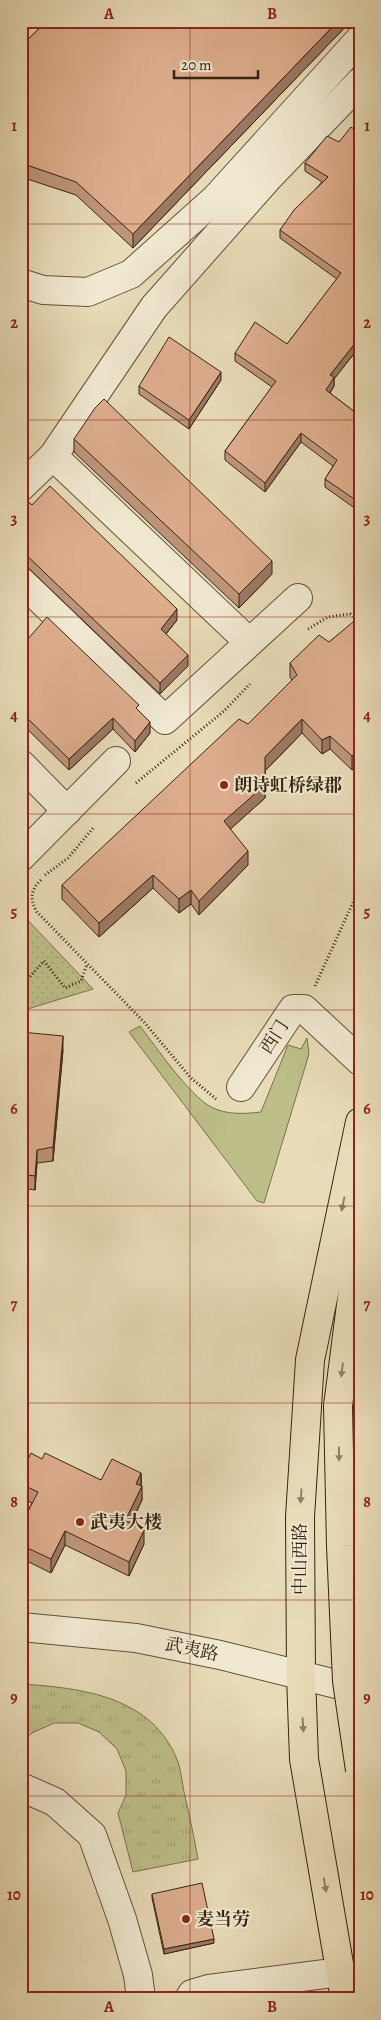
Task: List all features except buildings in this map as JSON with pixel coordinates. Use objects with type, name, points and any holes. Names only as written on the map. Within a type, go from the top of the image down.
[{"type":"main road","name":"中山西路","points":[[345,1999],[304,1759],[301,1676],[300,1516],[310,1360],[360,1122]]},
{"type":"main road","points":[[360,1235],[338,1406],[341,1546],[348,1681],[360,1770]]},
{"type":"street","points":[[21,284],[42,290],[88,292],[131,274],[215,199],[360,39]]},
{"type":"street","points":[[21,487],[53,456],[154,307],[269,177],[360,82]]},
{"type":"street","points":[[53,456],[249,642]]},
{"type":"street","points":[[21,582],[165,720],[298,598]]},
{"type":"street","points":[[21,857],[116,761]]},
{"type":"street","points":[[21,764],[67,811]]},
{"type":"street","name":"西门","points":[[231,1094],[293,1009],[304,1009],[360,1061]]},
{"type":"street","name":"武夷路","points":[[21,1627],[136,1638],[220,1655],[360,1690]]},
{"type":"street","points":[[21,1787],[55,1802],[92,1835],[122,1919],[138,1975],[141,1999]]},
{"type":"street","points":[[189,1999],[192,1994],[209,1990],[340,1972]]},
{"type":"path","points":[[305,631],[328,618],[350,614],[360,621]]},
{"type":"path","points":[[135,785],[224,712],[250,683]]},
{"type":"path","points":[[96,825],[68,858],[38,882],[32,894],[31,902],[37,912],[144,1022],[190,1077],[211,1097],[231,1094]]},
{"type":"path","points":[[304,1009],[360,887]]},
{"type":"path","points":[[21,980],[27,980],[44,961],[65,988],[81,981],[87,963]]},
{"type":"green space","points":[[21,913],[93,989],[21,1011]]},
{"type":"green space","points":[[140,1026],[173,1070],[202,1101],[217,1110],[236,1113],[261,1112],[288,1045],[301,1049],[307,1038],[309,1054],[264,1203],[257,1201],[129,1032]]},
{"type":"green space","points":[[21,1684],[91,1693],[133,1709],[152,1723],[167,1740],[178,1762],[198,1859],[133,1872],[118,1813],[126,1795],[126,1771],[117,1749],[99,1732],[78,1723],[54,1723],[32,1733],[21,1742]]},
{"type":"place","name":"朗诗虹桥绿郡","points":[[224,785]]},
{"type":"place","name":"武夷大楼","points":[[80,1522]]},
{"type":"place","name":"麦当劳","points":[[186,1919]]}]
